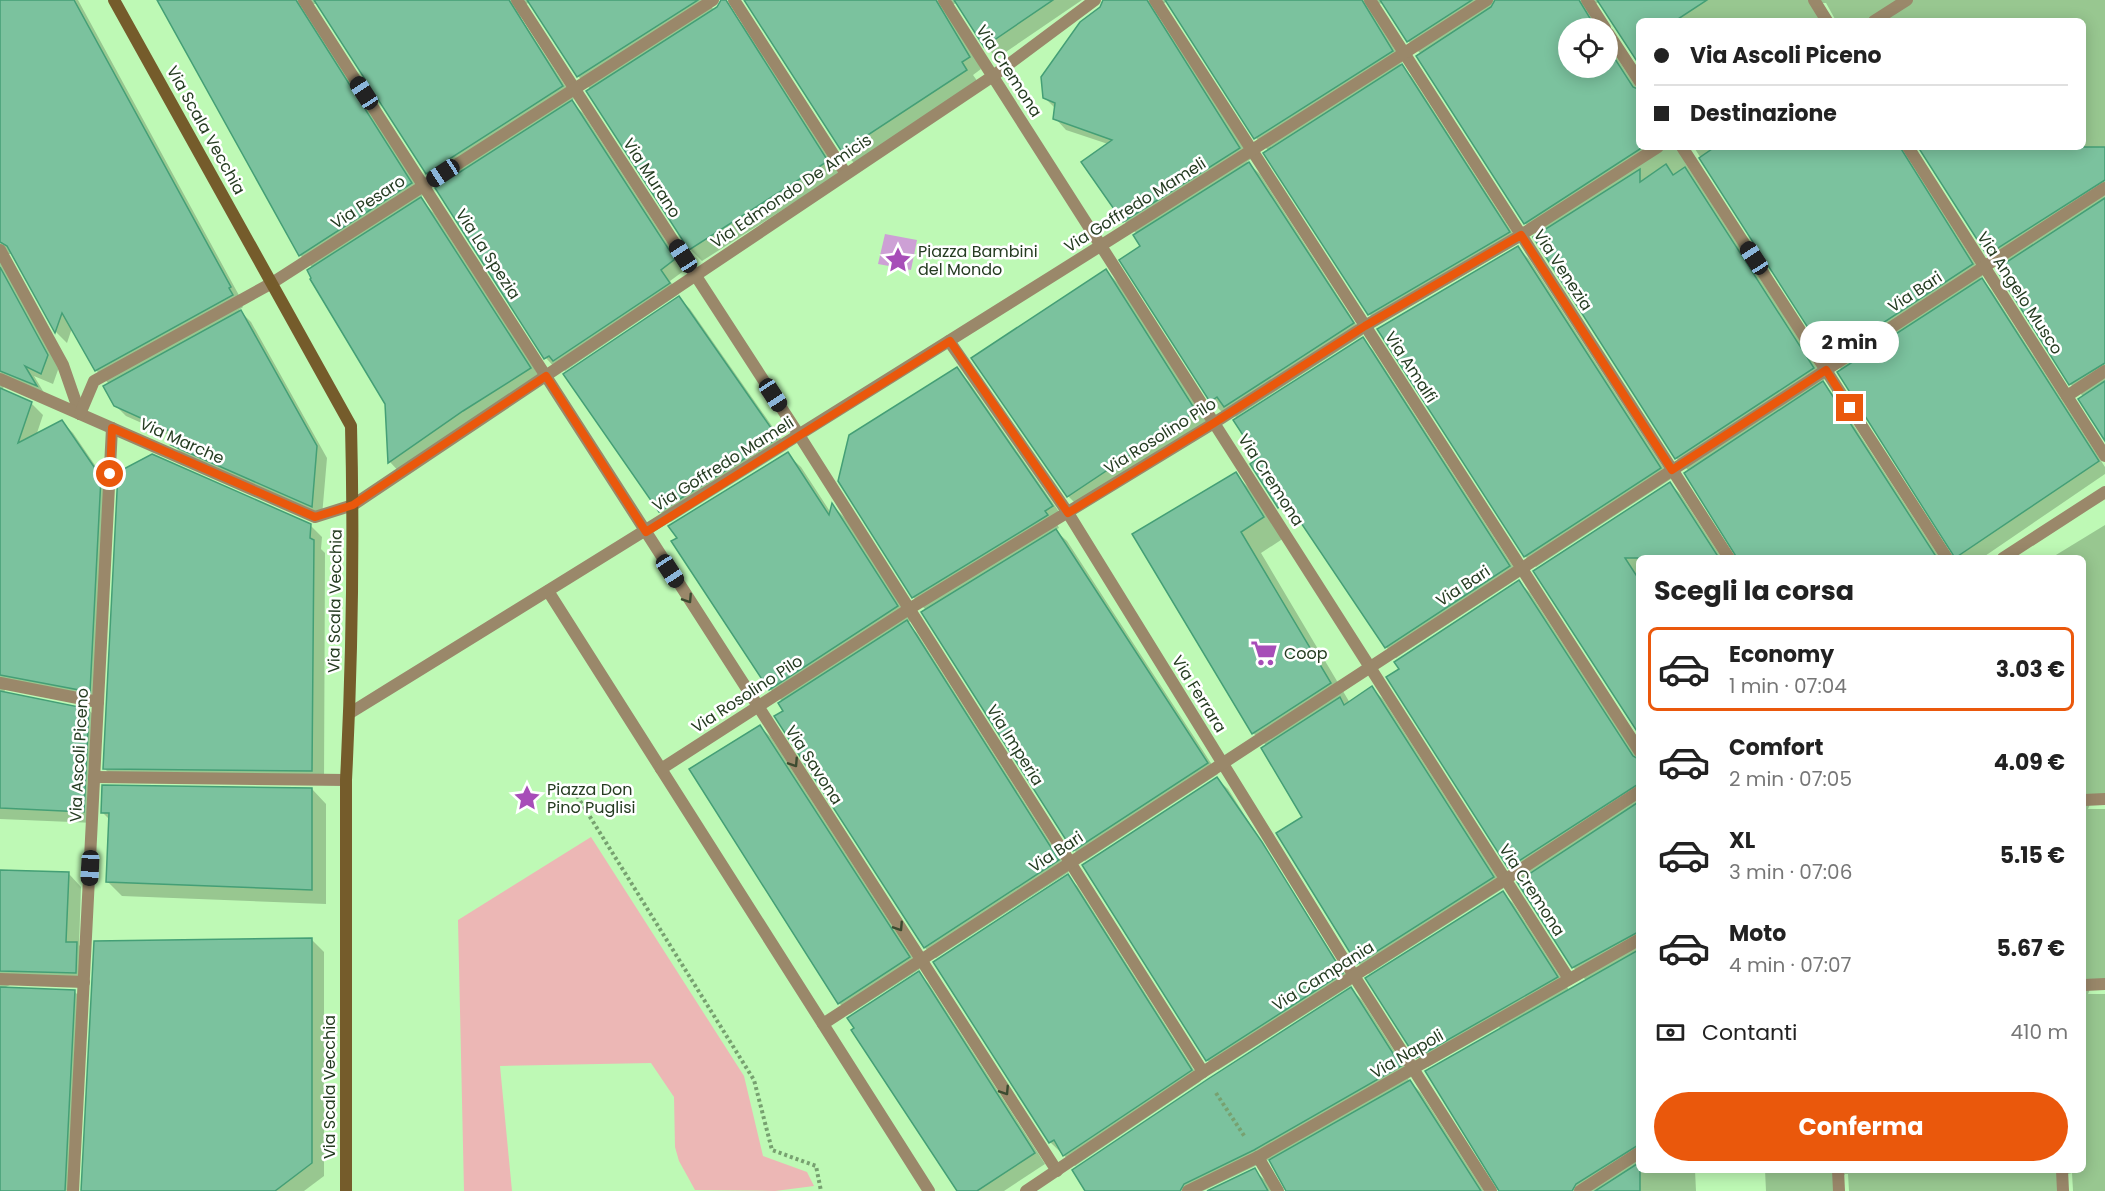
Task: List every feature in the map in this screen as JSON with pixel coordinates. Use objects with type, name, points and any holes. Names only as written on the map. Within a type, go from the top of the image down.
[{"type":"street","name":"Via Scala Vecchia","points":[[114,0],[351,426],[353,505],[350,714],[346,780],[346,1191]]},
{"type":"street","name":"Via La Spezia","points":[[304,0],[546,376]]},
{"type":"street","name":"Via Murano","points":[[517,0],[799,435]]},
{"type":"street","name":"Via Pesaro","points":[[80,414],[94,381],[272,283],[713,0]]},
{"type":"street","points":[[734,0],[846,174]]},
{"type":"street","name":"Via Cremona","points":[[944,0],[1569,979]]},
{"type":"street","name":"Via Edmondo De Amicis","points":[[353,505],[993,76],[1095,0]]},
{"type":"street","name":"Via Amalfi","points":[[1155,0],[1636,746]]},
{"type":"street","name":"Via Venezia","points":[[1370,0],[1727,555]]},
{"type":"street","name":"Via Goffredo Mameli","points":[[350,714],[646,532],[1102,246],[1487,0]]},
{"type":"street","points":[[1587,0],[1599,18]]},
{"type":"street","points":[[1814,0],[1825,18]]},
{"type":"street","points":[[1879,18],[1907,0]]},
{"type":"street","points":[[1618,48],[1636,76]]},
{"type":"street","name":"Via Rosolino Pilo","points":[[661,769],[909,609],[1214,423],[1365,326],[1521,235],[1653,150]]},
{"type":"street","points":[[1684,150],[1945,555]]},
{"type":"street","name":"Via Angelo Musco","points":[[1910,150],[2105,456]]},
{"type":"street","name":"Via Bari","points":[[823,1024],[2105,188]]},
{"type":"street","points":[[0,250],[63,365],[80,414]]},
{"type":"street","name":"Via Ferrara","points":[[950,341],[1068,513],[1354,976],[1491,1191]]},
{"type":"street","points":[[2067,396],[2105,371]]},
{"type":"street","name":"Via Savona","points":[[546,376],[1057,1171]]},
{"type":"street","name":"Via Marche","points":[[0,379],[315,517],[353,505]]},
{"type":"street","name":"Via Ascoli Piceno","points":[[73,1191],[112,428]]},
{"type":"street","name":"Via Imperia","points":[[799,435],[1203,1072]]},
{"type":"street","points":[[2008,555],[2105,492]]},
{"type":"street","points":[[548,591],[929,1191]]},
{"type":"street","points":[[0,683],[98,702]]},
{"type":"street","points":[[94,777],[346,780]]},
{"type":"street","name":"Via Campania","points":[[1026,1191],[1203,1072],[1636,794]]},
{"type":"street","points":[[2086,800],[2105,799]]},
{"type":"street","name":"Via Napoli","points":[[1188,1191],[1258,1157],[1636,941]]},
{"type":"street","points":[[0,979],[84,982]]},
{"type":"street","points":[[2086,985],[2105,984]]},
{"type":"street","points":[[1580,1191],[1636,1155]]},
{"type":"street","points":[[1258,1157],[1278,1191]]},
{"type":"street","points":[[1838,1173],[1839,1191]]},
{"type":"street","points":[[2062,1173],[2063,1191]]},
{"type":"path","points":[[578,796],[754,1080],[772,1150],[816,1166],[821,1191]]},
{"type":"path","points":[[1203,1072],[1258,1157]]},
{"type":"shaded area","points":[[885,234],[917,240],[911,270],[878,264]]},
{"type":"shaded area","points":[[591,837],[744,1076],[763,1156],[807,1172],[814,1186],[775,1191],[695,1190],[679,1161],[675,1147],[674,1097],[651,1063],[500,1066],[512,1191],[464,1191],[458,920]]},
{"type":"building","points":[[0,0],[74,0],[231,287],[229,288],[233,295],[95,371],[62,313],[55,333],[7,246],[0,242]]},
{"type":"building","points":[[157,0],[296,0],[412,183],[299,256]]},
{"type":"building","points":[[314,0],[509,0],[563,86],[426,174]]},
{"type":"building","points":[[527,0],[698,0],[577,77]]},
{"type":"building","points":[[721,0],[726,0],[828,161],[689,250],[586,91],[717,7]]},
{"type":"building","points":[[744,0],[936,0],[970,57],[962,62],[967,70],[842,152]]},
{"type":"building","points":[[954,0],[1053,0],[984,47]]},
{"type":"building","points":[[1103,0],[1147,0],[1240,148],[1123,222],[1081,162],[1112,140],[1053,119],[1055,103],[1043,98],[1041,77],[1080,22],[1100,7]]},
{"type":"building","points":[[1165,0],[1362,0],[1393,51],[1254,139]]},
{"type":"building","points":[[1380,0],[1472,0],[1407,42]]},
{"type":"building","points":[[1495,0],[1579,0],[1590,18],[1558,18],[1558,78],[1618,78],[1618,64],[1636,88],[1636,150],[1638,150],[1524,224],[1416,56],[1491,7]]},
{"type":"building","points":[[1597,0],[1707,0],[1680,18],[1636,18],[1636,60],[1618,32],[1618,18],[1609,18]]},
{"type":"building","points":[[1402,64],[1510,232],[1368,315],[1263,153]]},
{"type":"building","points":[[572,100],[675,259],[661,270],[670,283],[553,361],[549,356],[544,359],[435,188]]},
{"type":"building","points":[[2086,147],[2105,147],[2105,180],[1987,255],[1920,150],[2086,150]]},
{"type":"building","points":[[1711,150],[1902,150],[1973,264],[1828,359],[1699,158]]},
{"type":"building","points":[[1249,162],[1354,323],[1224,407],[1217,397],[1210,402],[1119,260],[1140,246],[1133,235]]},
{"type":"building","points":[[1666,164],[1673,175],[1685,167],[1814,368],[1675,459],[1533,237],[1640,169],[1640,182]]},
{"type":"building","points":[[421,197],[531,368],[463,411],[388,463],[385,404],[310,279],[307,270]]},
{"type":"building","points":[[2105,198],[2105,363],[2069,385],[1996,269]]},
{"type":"building","points":[[1518,246],[1661,468],[1524,557],[1377,329]]},
{"type":"building","points":[[0,267],[48,355],[41,374],[25,366],[37,386],[0,371]]},
{"type":"building","points":[[1106,269],[1196,411],[1067,497],[971,358]]},
{"type":"building","points":[[1982,278],[2099,461],[1959,555],[1953,555],[1837,372]]},
{"type":"building","points":[[679,296],[778,438],[659,512],[563,374]]},
{"type":"building","points":[[241,310],[317,446],[312,507],[171,445],[185,438],[114,406],[103,386]]},
{"type":"building","points":[[1363,337],[1510,566],[1385,648],[1287,502],[1278,508],[1250,464],[1258,458],[1233,420]]},
{"type":"building","points":[[957,367],[1053,506],[1045,511],[1048,515],[912,598],[838,481],[849,435]]},
{"type":"building","points":[[1823,381],[1935,555],[1735,555],[1684,473]]},
{"type":"building","points":[[2105,381],[2105,441],[2078,399]]},
{"type":"building","points":[[0,388],[32,402],[18,443],[62,420],[101,477],[90,692],[0,675]]},
{"type":"building","points":[[788,452],[829,515],[832,503],[898,606],[769,690],[671,541],[677,538],[668,526]]},
{"type":"building","points":[[152,454],[311,524],[310,538],[314,540],[312,771],[103,769],[118,472]]},
{"type":"building","points":[[1236,472],[1264,517],[1241,532],[1331,683],[1252,734],[1132,534]]},
{"type":"building","points":[[1670,482],[1717,555],[1636,555],[1636,558],[1625,558],[1636,575],[1636,730],[1533,571]]},
{"type":"building","points":[[1056,529],[1208,763],[1073,851],[921,612]]},
{"type":"building","points":[[1519,580],[1636,758],[1636,786],[1508,868],[1386,677],[1399,669],[1394,662]]},
{"type":"building","points":[[907,620],[1059,860],[924,948],[774,716],[783,711],[778,703]]},
{"type":"building","points":[[1372,686],[1494,877],[1357,964],[1276,833],[1302,817],[1261,748],[1340,697],[1344,705]]},
{"type":"building","points":[[0,691],[89,709],[84,812],[0,808]]},
{"type":"building","points":[[760,725],[910,957],[838,1004],[689,769]]},
{"type":"building","points":[[1217,777],[1262,842],[1343,973],[1206,1061],[1082,865]]},
{"type":"building","points":[[102,785],[312,788],[312,890],[106,882],[109,813],[101,813]]},
{"type":"building","points":[[1636,804],[1636,933],[1572,968],[1517,882]]},
{"type":"building","points":[[0,870],[69,872],[66,942],[77,942],[76,973],[0,971]]},
{"type":"building","points":[[1068,874],[1192,1070],[1063,1156],[1054,1140],[1049,1143],[933,962]]},
{"type":"building","points":[[1503,891],[1558,977],[1416,1058],[1365,978]]},
{"type":"building","points":[[312,938],[312,1163],[275,1191],[81,1191],[94,941]]},
{"type":"building","points":[[1636,951],[1636,1146],[1576,1184],[1572,1191],[1499,1191],[1425,1071]]},
{"type":"building","points":[[919,971],[1035,1153],[977,1191],[957,1191],[851,1030],[854,1028],[847,1018]]},
{"type":"building","points":[[0,987],[75,990],[65,1191],[0,1191]]},
{"type":"building","points":[[1351,987],[1401,1066],[1254,1150],[1184,1184],[1180,1191],[1085,1191],[1072,1170]]},
{"type":"building","points":[[1410,1080],[1481,1191],[1286,1191],[1269,1160]]},
{"type":"building","points":[[1636,1165],[1636,1173],[1640,1173],[1640,1191],[1595,1191]]},
{"type":"building","points":[[1255,1168],[1268,1191],[1207,1191]]},
{"type":"place","name":"Piazza Bambini del Mondo","points":[[898,260]]},
{"type":"place","name":"Coop","points":[[1264,653]]},
{"type":"place","name":"Piazza Don Pino Puglisi","points":[[527,798]]},
{"type":"route","points":[[110,474],[112,428],[315,517],[353,505],[546,376],[646,532],[950,341],[1068,513],[1365,326],[1521,235],[1672,470],[1826,370],[1850,408]]}]
